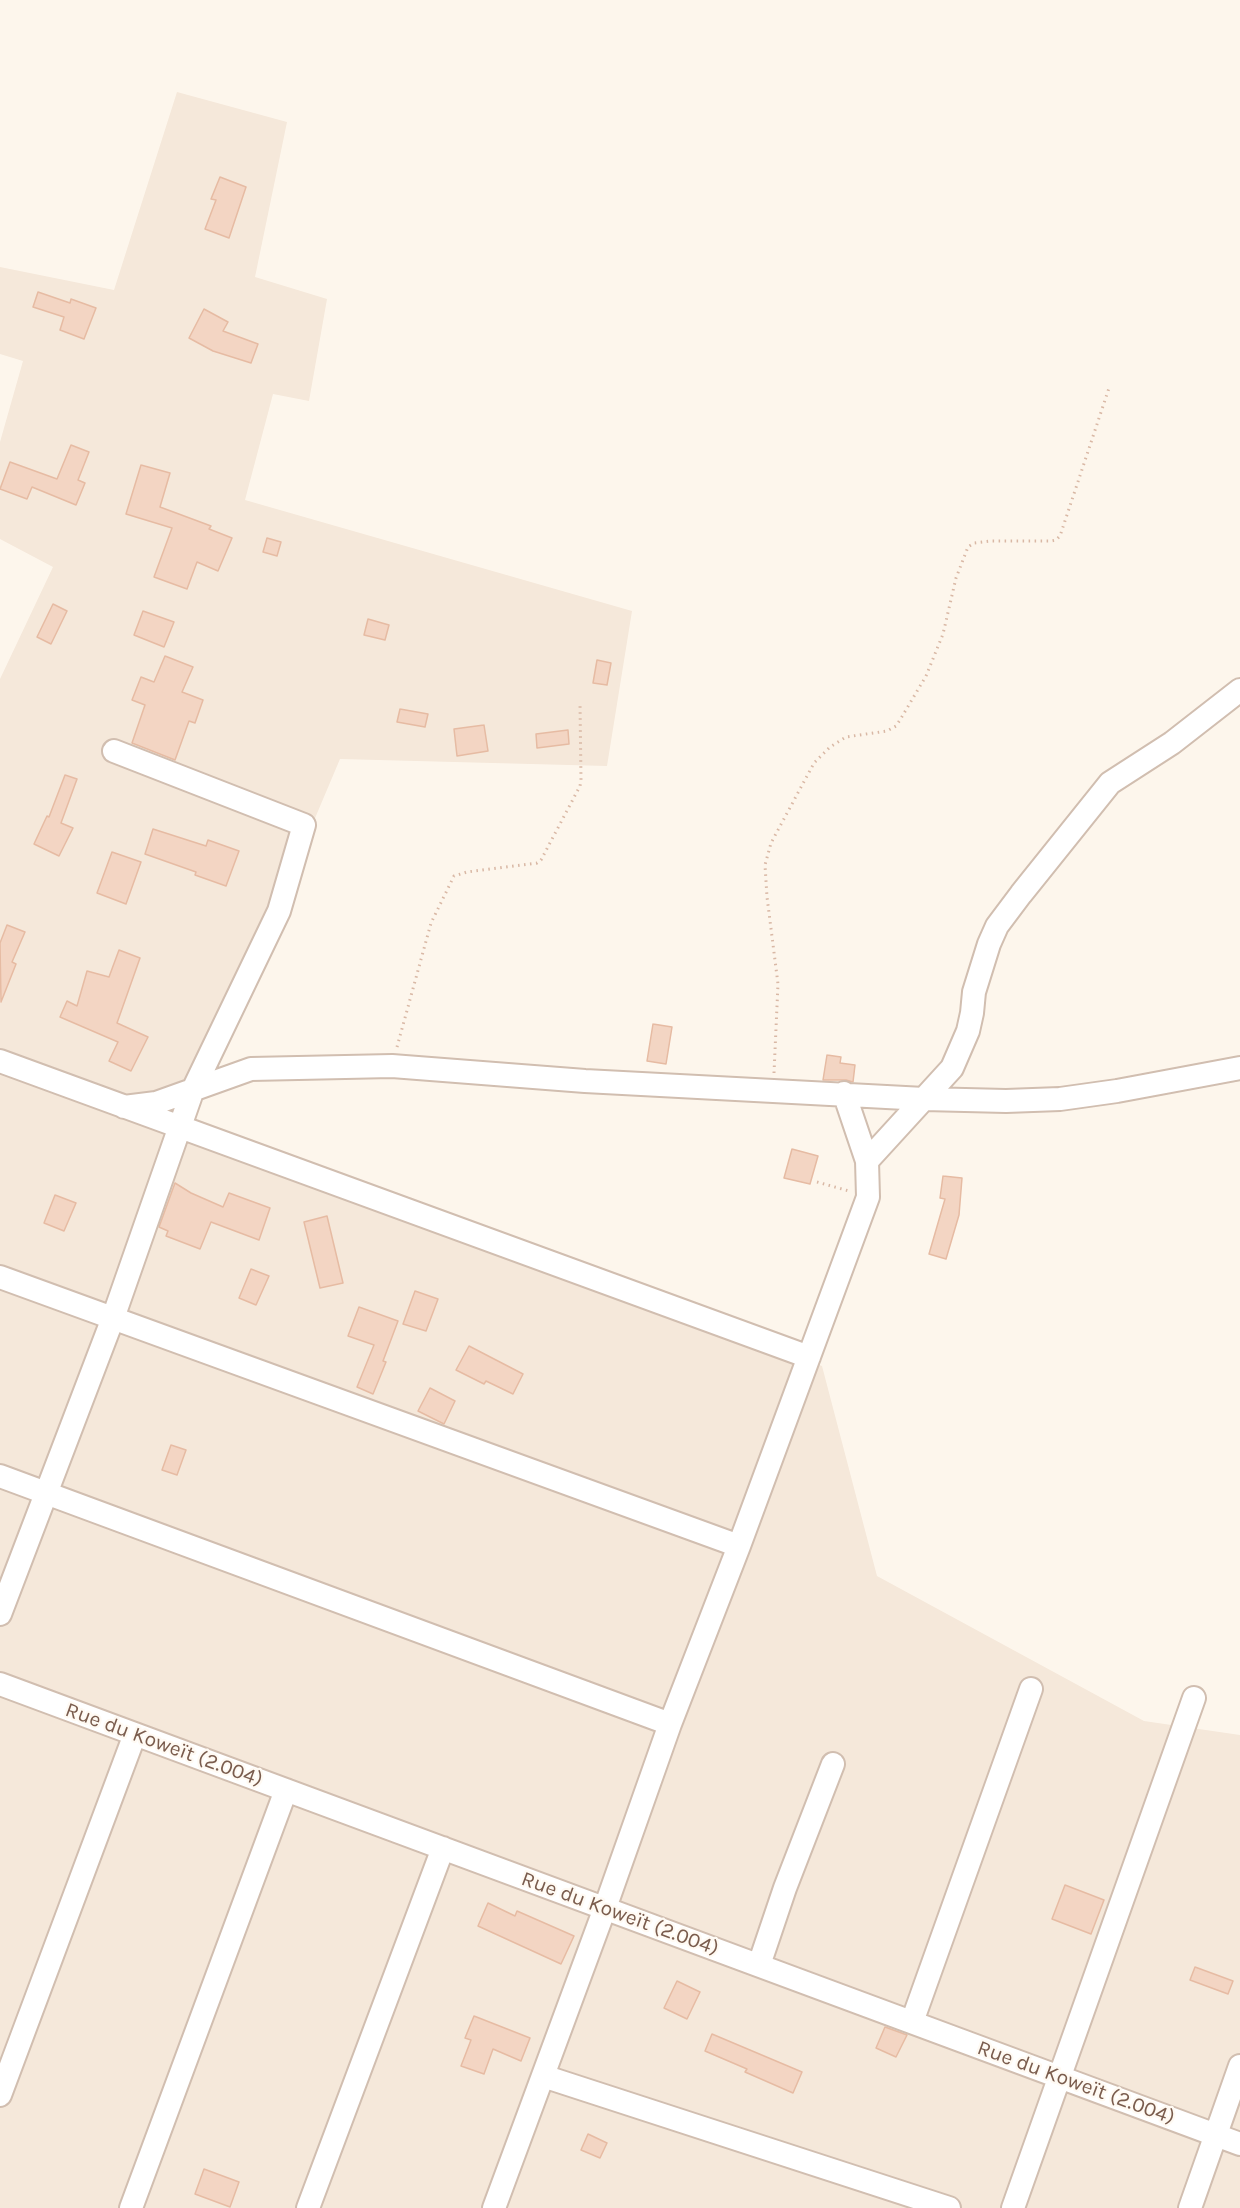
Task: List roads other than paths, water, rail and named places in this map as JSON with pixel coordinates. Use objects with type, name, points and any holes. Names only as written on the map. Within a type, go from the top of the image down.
[{"type":"street","points":[[867,1161],[952,1068],[968,1031],[974,992],[985,953],[998,926],[1021,894],[1110,783],[1172,743],[1240,690]]},
{"type":"street","points":[[0,1614],[112,1318],[192,1092],[279,911],[304,825],[114,751]]},
{"type":"street","points":[[0,1061],[808,1357]]},
{"type":"street","points":[[124,1107],[156,1103],[251,1069],[392,1066],[585,1081],[924,1099],[1006,1101],[1060,1099],[1188,1080],[1240,1068]]},
{"type":"street","points":[[494,2208],[670,1724],[739,1546],[868,1197],[867,1161],[844,1093]]},
{"type":"street","points":[[0,1277],[739,1546]]},
{"type":"street","points":[[0,1476],[670,1724]]},
{"type":"street","name":"Rue du Koweït (2.004)","points":[[0,1684],[1240,2144]]},
{"type":"street","points":[[912,2022],[1031,1689]]},
{"type":"street","points":[[1013,2208],[1194,1698]]},
{"type":"street","points":[[0,2095],[135,1734]]},
{"type":"street","points":[[759,1965],[785,1888],[833,1764]]},
{"type":"street","points":[[131,2208],[286,1790]]},
{"type":"street","points":[[308,2208],[443,1848]]},
{"type":"street","points":[[1190,2208],[1240,2066]]},
{"type":"street","points":[[543,2076],[949,2208]]}]
